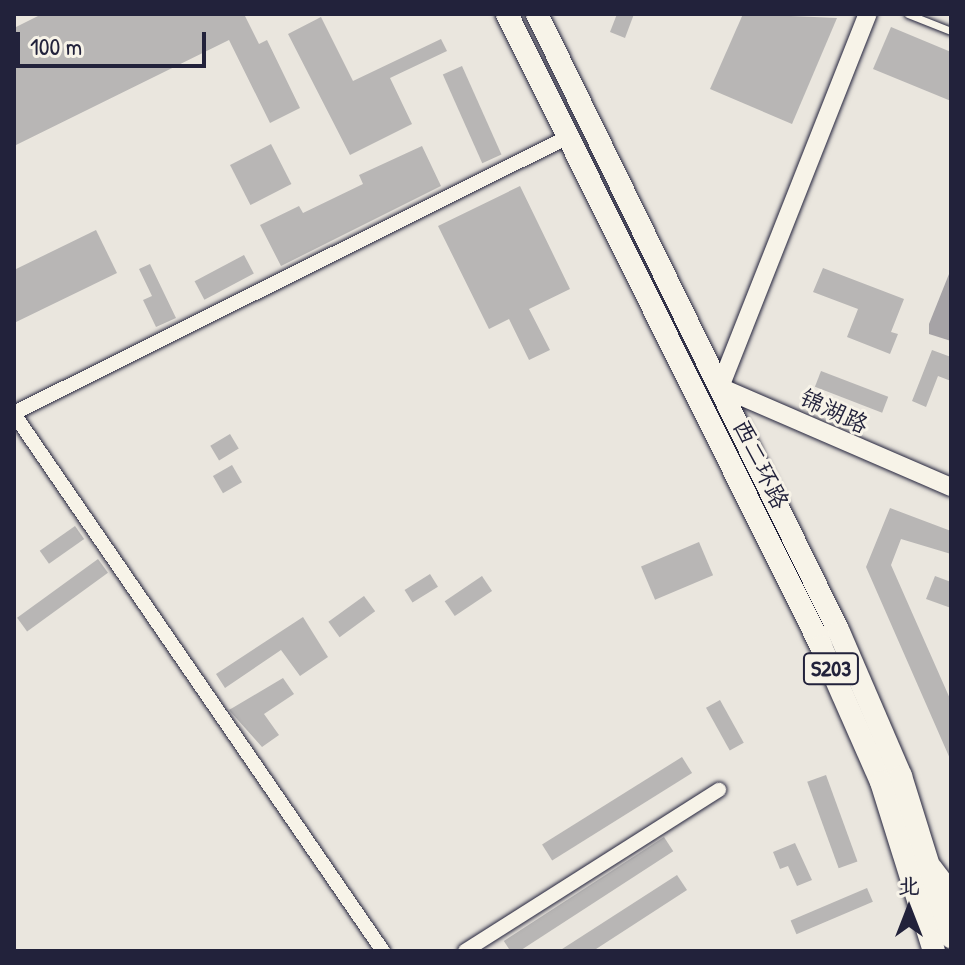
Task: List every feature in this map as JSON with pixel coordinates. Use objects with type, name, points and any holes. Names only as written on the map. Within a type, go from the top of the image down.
[{"type":"main road","name":"西二环路","points":[[507,14],[821,646],[951,937]]},
{"type":"main road","name":"西二环路","points":[[537,14],[839,632],[901,776],[934,951]]},
{"type":"main road","points":[[568,137],[591,123]]},
{"type":"street","points":[[699,398],[720,387],[868,14]]},
{"type":"street","points":[[383,951],[14,413],[568,137]]},
{"type":"street","name":"锦湖路","points":[[720,387],[951,487]]},
{"type":"street","points":[[465,951],[719,790]]},
{"type":"street","points":[[916,861],[951,891]]},
{"type":"lane","points":[[908,14],[951,31]]},
{"type":"shaded area","points":[[951,269],[951,341],[929,334],[929,324]]},
{"type":"building","points":[[42,14],[244,14],[259,44],[267,40],[300,108],[270,123],[229,40],[14,146],[14,28]]},
{"type":"building","points":[[617,14],[634,14],[625,38],[610,32]]},
{"type":"building","points":[[743,14],[837,18],[792,124],[710,89]]},
{"type":"building","points":[[321,17],[353,81],[441,39],[447,51],[390,78],[412,124],[350,155],[288,34]]},
{"type":"building","points":[[891,27],[951,52],[951,101],[873,69]]},
{"type":"building","points":[[462,66],[501,155],[482,163],[443,75]]},
{"type":"building","points":[[271,144],[291,184],[250,205],[230,165]]},
{"type":"building","points":[[422,146],[441,186],[281,266],[260,225],[299,206],[303,213],[363,184],[359,175]]},
{"type":"building","points":[[520,186],[570,289],[529,309],[550,350],[529,360],[509,319],[489,329],[438,226]]},
{"type":"building","points":[[96,230],[117,273],[14,323],[14,270]]},
{"type":"building","points":[[244,255],[254,274],[204,300],[195,281]]},
{"type":"building","points":[[150,264],[176,318],[156,327],[143,300],[152,296],[139,269]]},
{"type":"building","points":[[823,268],[904,299],[891,332],[898,334],[890,354],[847,337],[858,309],[813,292]]},
{"type":"building","points":[[932,350],[951,357],[951,381],[938,376],[926,407],[912,401]]},
{"type":"building","points":[[821,371],[888,397],[882,413],[815,387]]},
{"type":"building","points":[[230,434],[239,449],[219,460],[210,446]]},
{"type":"building","points":[[232,465],[242,482],[223,493],[213,476]]},
{"type":"building","points":[[890,508],[951,531],[951,554],[901,539],[891,565],[951,701],[951,761],[866,567]]},
{"type":"building","points":[[75,526],[84,539],[49,564],[40,551]]},
{"type":"building","points":[[699,542],[713,575],[655,600],[641,567]]},
{"type":"building","points":[[98,559],[108,573],[27,632],[17,618]]},
{"type":"building","points":[[430,574],[438,587],[413,603],[405,590]]},
{"type":"building","points":[[482,576],[492,591],[455,616],[445,601]]},
{"type":"building","points":[[935,576],[951,582],[951,608],[926,599]]},
{"type":"building","points":[[364,596],[375,611],[340,637],[328,622]]},
{"type":"building","points":[[303,617],[328,657],[300,676],[281,650],[225,688],[216,674]]},
{"type":"building","points":[[283,678],[294,694],[264,714],[279,735],[262,747],[229,710]]},
{"type":"building","points":[[720,700],[744,743],[730,751],[706,708]]},
{"type":"building","points":[[682,757],[692,773],[552,861],[542,844]]},
{"type":"building","points":[[826,775],[857,861],[839,868],[807,782]]},
{"type":"building","points":[[664,837],[673,851],[520,951],[510,951],[504,941]]},
{"type":"building","points":[[795,843],[812,880],[797,886],[788,866],[780,869],[773,852]]},
{"type":"building","points":[[677,875],[687,890],[593,951],[559,951]]},
{"type":"building","points":[[867,888],[873,902],[796,934],[791,920]]}]
